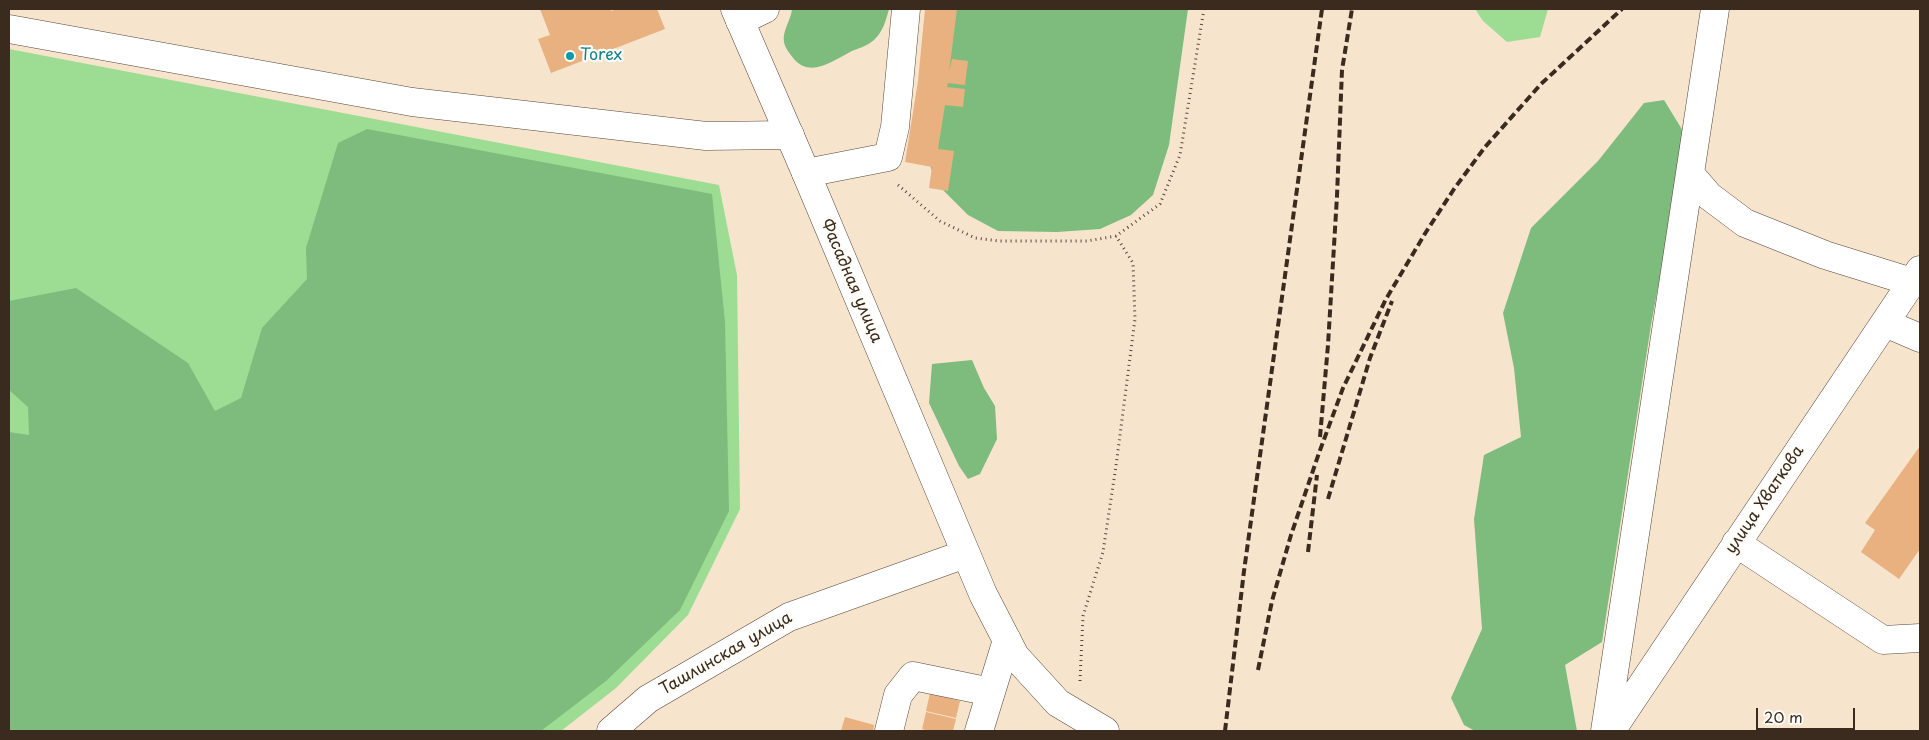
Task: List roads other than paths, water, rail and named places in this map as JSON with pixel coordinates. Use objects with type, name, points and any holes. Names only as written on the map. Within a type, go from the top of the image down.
[{"type":"street","points":[[737,15],[765,9]]},
{"type":"street","points":[[806,173],[888,158],[895,127],[906,9]]},
{"type":"street","points":[[1606,731],[1715,9]]},
{"type":"street","name":"Фасадная улица","points":[[737,15],[790,135],[965,554],[1006,640],[1015,656],[1058,703],[1105,731]]},
{"type":"street","points":[[9,29],[412,102],[706,136],[790,135]]},
{"type":"street","points":[[1690,174],[1709,196],[1745,222],[1825,255],[1916,276]]},
{"type":"street","name":"улица Хваткова","points":[[1611,731],[1916,276]]},
{"type":"street","points":[[1885,322],[1920,338]]},
{"type":"street","points":[[1736,543],[1883,640],[1920,638]]},
{"type":"street","name":"Ташлинская улица","points":[[611,731],[648,699],[789,616],[965,554]]},
{"type":"street","points":[[979,731],[1006,640]]},
{"type":"street","points":[[889,731],[898,695],[913,676],[991,692]]},
{"type":"railway","points":[[1225,731],[1244,571],[1322,9]]},
{"type":"railway","points":[[1320,437],[1328,345],[1337,196],[1342,70],[1352,9]]},
{"type":"railway","points":[[1258,670],[1272,601],[1291,535],[1319,453],[1343,388],[1386,299],[1454,189],[1485,147],[1541,84],[1622,9]]},
{"type":"railway","points":[[1328,499],[1370,358],[1392,301]]},
{"type":"railway","points":[[1308,552],[1317,475]]},
{"type":"place","name":"Torex","points":[[570,56]]}]
